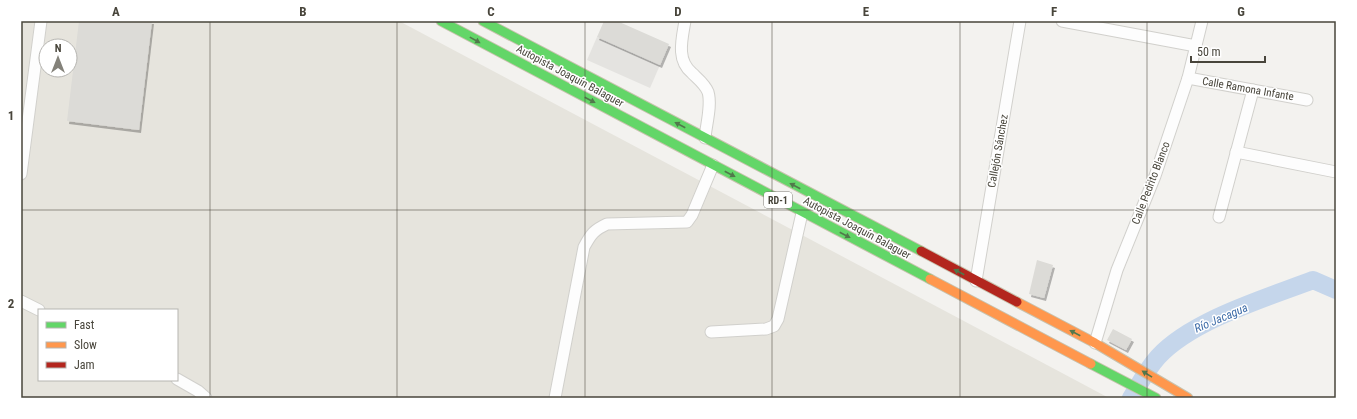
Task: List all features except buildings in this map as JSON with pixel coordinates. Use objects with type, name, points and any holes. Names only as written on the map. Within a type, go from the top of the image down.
[{"type":"highway","name":"Autopista Joaquín Balaguer","points":[[441,21],[802,213],[1115,378],[1156,398]]},
{"type":"highway","name":"Autopista Joaquín Balaguer","points":[[483,21],[1095,343],[1188,398]]},
{"type":"street","points":[[21,171],[25,109],[41,21]]},
{"type":"street","points":[[685,21],[681,41],[683,62],[687,69],[704,85],[708,94],[705,138]]},
{"type":"street","name":"Callejón Sánchez","points":[[976,281],[1020,21]]},
{"type":"street","points":[[1062,21],[1196,46]]},
{"type":"street","name":"Calle Pedrito Blanco","points":[[1095,343],[1117,270],[1155,176],[1188,78],[1202,21]]},
{"type":"street","name":"Calle Ramona Infante","points":[[1188,78],[1307,100]]},
{"type":"street","points":[[1219,217],[1253,90]]},
{"type":"street","points":[[1236,152],[1336,172]]},
{"type":"street","points":[[555,398],[584,246],[589,237],[595,229],[607,224],[687,222],[692,215],[713,165]]},
{"type":"street","points":[[711,332],[766,329],[774,326],[778,319],[802,213]]},
{"type":"street","points":[[21,301],[38,310]]},
{"type":"street","points":[[178,380],[198,391],[206,398]]},
{"type":"shaded area","points":[[21,21],[399,21],[1109,398],[21,398]]},
{"type":"shaded area","points":[[597,37],[660,65],[650,88],[587,60]]},
{"type":"waterway","name":"Río Jacagua","points":[[1131,398],[1158,357],[1172,344],[1210,321],[1231,311],[1313,280],[1336,290]]},
{"type":"traffic: fast","points":[[441,21],[930,279]]},
{"type":"traffic: fast","points":[[483,21],[921,251]]},
{"type":"traffic: fast","points":[[1091,364],[1156,398]]},
{"type":"traffic: slow","points":[[930,279],[1091,364]]},
{"type":"traffic: slow","points":[[1017,302],[1095,343],[1188,398]]},
{"type":"traffic: jam","points":[[921,251],[1017,302]]}]
